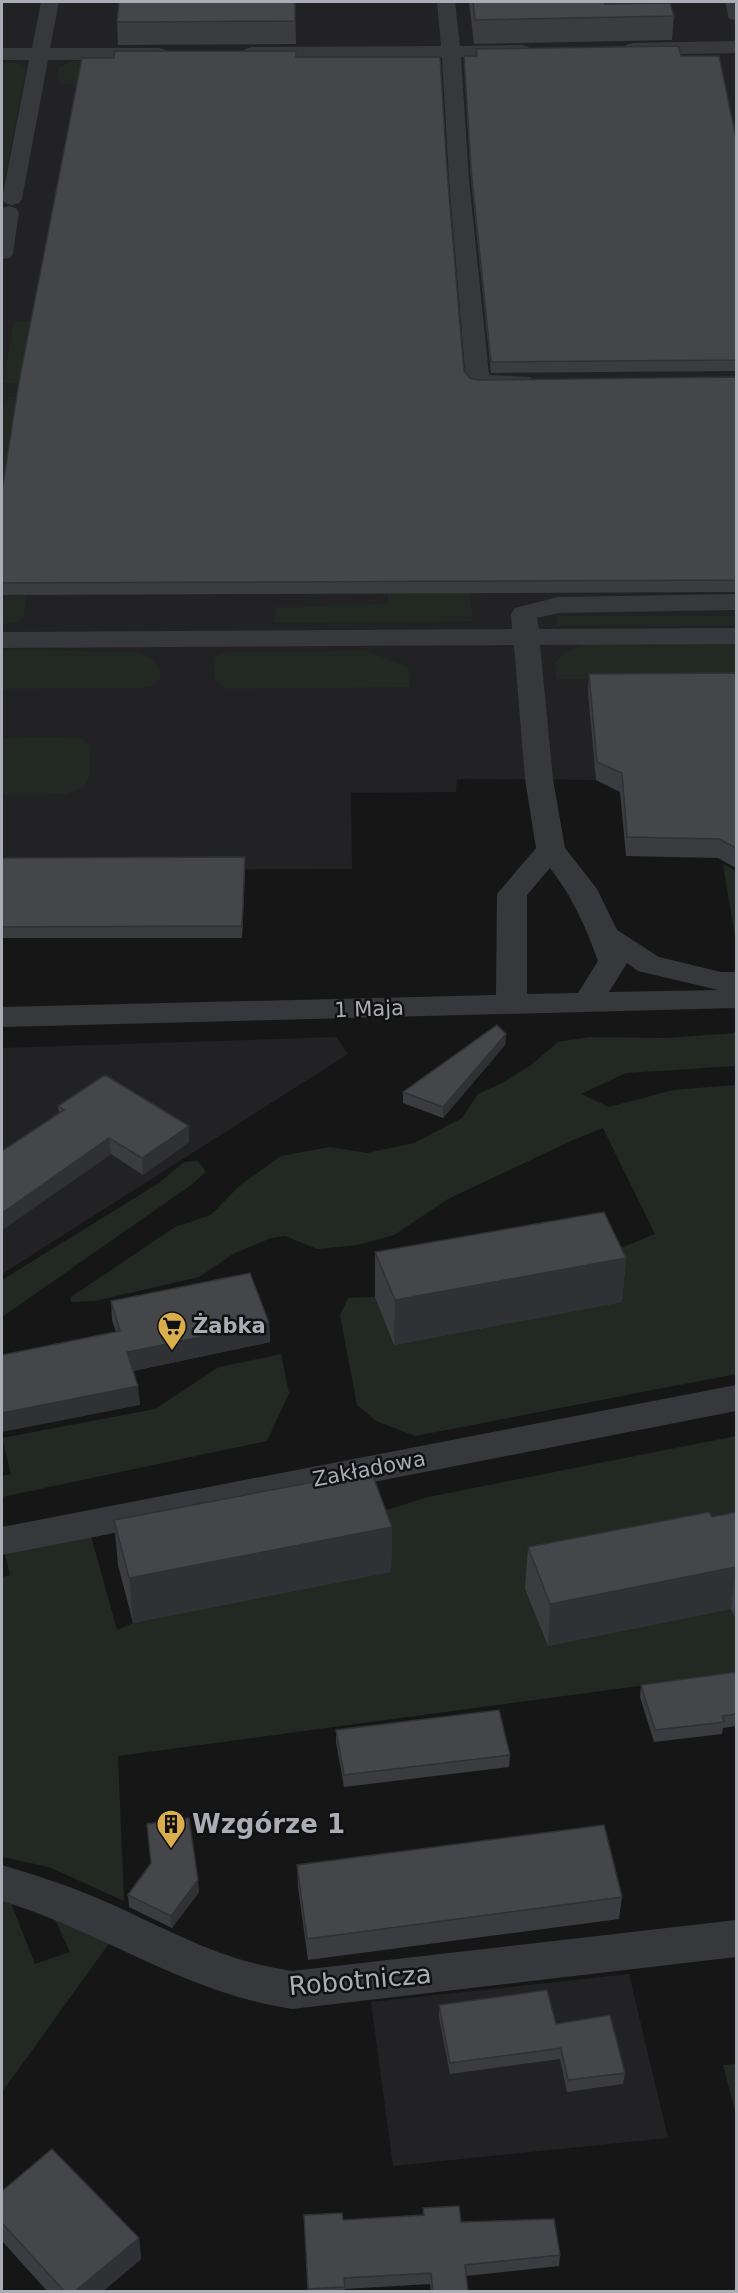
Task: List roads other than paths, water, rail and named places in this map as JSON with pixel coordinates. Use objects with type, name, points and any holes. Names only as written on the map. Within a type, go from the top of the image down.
[{"type":"street","points":[[2,254],[50,2]]},
{"type":"street","points":[[446,2],[459,180],[478,382],[546,382]]},
{"type":"street","points":[[734,2],[736,15]]},
{"type":"street","points":[[2,43],[41,48],[181,53]]},
{"type":"street","points":[[619,49],[736,47]]},
{"type":"street","points":[[2,54],[41,48]]},
{"type":"street","points":[[239,53],[536,51]]},
{"type":"street","points":[[587,1004],[613,962],[604,935],[582,889],[551,849],[539,779],[524,614],[558,605],[736,602]]},
{"type":"street","points":[[2,640],[736,636]]},
{"type":"street","points":[[511,1006],[512,894],[551,849]]},
{"type":"street","points":[[604,935],[649,964],[721,981],[736,981]]},
{"type":"street","name":"1 Maja","points":[[2,1017],[736,999]]},
{"type":"street","name":"Zakładowa","points":[[2,1541],[736,1398]]},
{"type":"street","name":"Robotnicza","points":[[2,1883],[94,1916],[189,1963],[229,1978],[292,1990],[736,1939]]},
{"type":"place","name":"Żabka","points":[[172,1352]]},
{"type":"place","name":"Wzgórze 1","points":[[171,1850]]}]
